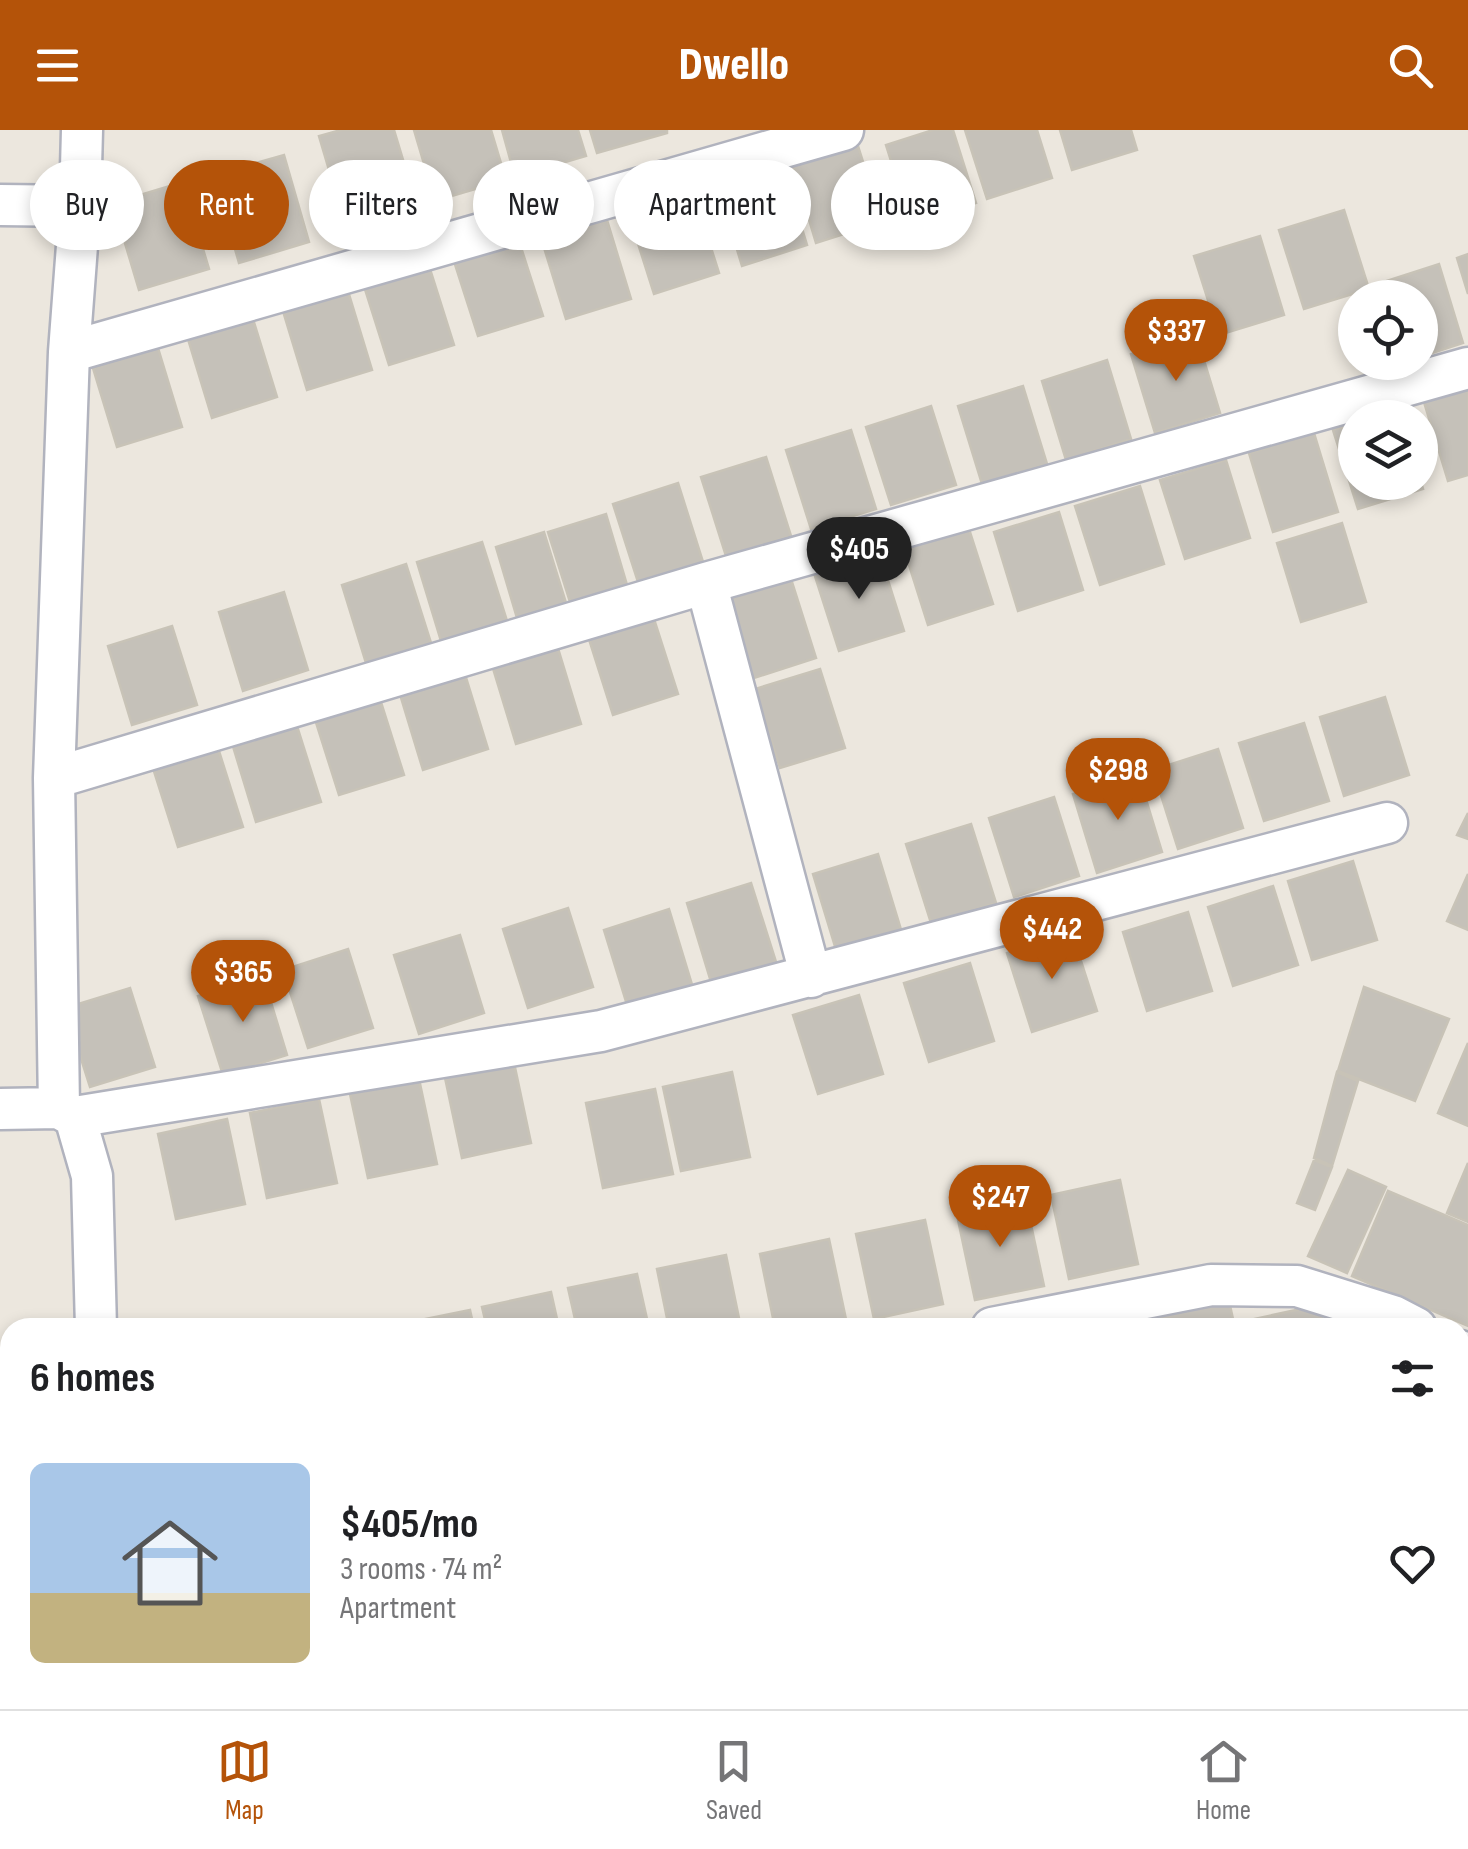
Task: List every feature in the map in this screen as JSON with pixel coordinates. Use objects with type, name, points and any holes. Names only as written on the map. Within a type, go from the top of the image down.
[{"type":"street","points":[[81,160],[82,130]]},
{"type":"street","points":[[70,352],[843,130]]},
{"type":"street","points":[[0,205],[30,205]]},
{"type":"street","points":[[77,250],[54,778],[67,1113],[92,1176],[96,1318]]},
{"type":"street","points":[[54,778],[706,583],[1468,368]]},
{"type":"street","points":[[706,583],[812,977]]},
{"type":"street","points":[[0,1109],[67,1113],[601,1031],[1386,823]]},
{"type":"street","points":[[1043,1318],[1228,1285],[1298,1286],[1397,1318]]},
{"type":"building","points":[[341,130],[394,130],[403,160],[326,160],[319,136]]},
{"type":"building","points":[[414,130],[491,130],[500,160],[473,160],[473,190],[453,196],[453,160],[423,160]]},
{"type":"building","points":[[502,130],[578,130],[586,156],[572,160],[510,160]]},
{"type":"building","points":[[590,130],[667,130],[667,133],[597,153]]},
{"type":"building","points":[[933,130],[953,130],[962,160],[891,160],[886,145]]},
{"type":"building","points":[[965,130],[1037,130],[1052,178],[987,199]]},
{"type":"building","points":[[1060,130],[1131,130],[1137,150],[1072,170]]},
{"type":"building","points":[[857,143],[862,160],[831,160],[831,238],[816,243],[811,226],[811,160],[802,160]]},
{"type":"building","points":[[289,172],[309,242],[289,248]]},
{"type":"building","points":[[164,188],[164,250],[203,250],[209,269],[139,290],[127,250],[144,250],[144,194]]},
{"type":"building","points":[[1344,210],[1366,280],[1338,280],[1338,299],[1304,309],[1279,230]]},
{"type":"building","points":[[607,220],[631,299],[566,319],[545,250],[594,250],[594,224]]},
{"type":"building","points":[[1260,236],[1284,315],[1219,335],[1194,256]]},
{"type":"building","points":[[235,250],[282,250],[239,263]]},
{"type":"building","points":[[479,250],[522,250],[543,316],[478,336],[453,258]]},
{"type":"building","points":[[640,250],[712,250],[719,273],[654,294]]},
{"type":"building","points":[[737,250],[792,250],[742,266]]},
{"type":"building","points":[[1468,254],[1468,294],[1457,258]]},
{"type":"building","points":[[1439,264],[1463,343],[1438,351],[1438,280],[1389,280]]},
{"type":"building","points":[[429,266],[454,345],[389,365],[364,286]]},
{"type":"building","points":[[348,291],[372,370],[307,390],[283,311]]},
{"type":"building","points":[[253,319],[277,397],[212,418],[188,339]]},
{"type":"building","points":[[1196,334],[1220,413],[1155,433],[1131,354]]},
{"type":"building","points":[[158,348],[182,427],[117,447],[93,368]]},
{"type":"building","points":[[1107,360],[1131,439],[1066,460],[1042,381]]},
{"type":"building","points":[[1023,386],[1047,464],[982,484],[958,406]]},
{"type":"building","points":[[1468,388],[1468,475],[1448,481],[1438,448],[1438,400],[1430,400]]},
{"type":"building","points":[[931,406],[956,485],[891,505],[866,427]]},
{"type":"building","points":[[851,430],[876,509],[811,529],[786,450]]},
{"type":"building","points":[[1314,433],[1338,512],[1273,532],[1249,453]]},
{"type":"building","points":[[766,457],[791,536],[726,556],[701,477]]},
{"type":"building","points":[[1226,460],[1250,538],[1185,559],[1160,480]]},
{"type":"building","points":[[678,483],[703,562],[638,582],[613,504]]},
{"type":"building","points":[[1140,486],[1164,564],[1100,585],[1075,506]]},
{"type":"building","points":[[1355,500],[1387,500],[1358,509]]},
{"type":"building","points":[[1059,512],[1083,590],[1018,611],[994,532]]},
{"type":"building","points":[[606,514],[627,585],[570,602],[548,532]]},
{"type":"building","points":[[1342,523],[1366,602],[1301,622],[1277,543]]},
{"type":"building","points":[[968,526],[993,604],[928,625],[903,546]]},
{"type":"building","points":[[544,532],[566,603],[517,618],[496,547]]},
{"type":"building","points":[[482,542],[507,621],[441,641],[417,562]]},
{"type":"building","points":[[879,552],[904,631],[839,651],[814,573]]},
{"type":"building","points":[[406,564],[431,643],[366,663],[342,585]]},
{"type":"building","points":[[791,579],[816,658],[751,679],[726,600]]},
{"type":"building","points":[[284,592],[308,670],[243,691],[219,612]]},
{"type":"building","points":[[653,616],[678,694],[613,715],[588,636]]},
{"type":"building","points":[[172,626],[197,705],[132,725],[108,646]]},
{"type":"building","points":[[557,645],[581,724],[516,744],[492,665]]},
{"type":"building","points":[[820,669],[845,748],[780,768],[755,689]]},
{"type":"building","points":[[464,671],[488,749],[423,770],[399,691]]},
{"type":"building","points":[[379,696],[404,775],[339,795],[314,716]]},
{"type":"building","points":[[1385,697],[1409,775],[1344,796],[1320,717]]},
{"type":"building","points":[[296,723],[321,802],[256,822],[232,743]]},
{"type":"building","points":[[1304,723],[1329,801],[1264,821],[1239,743]]},
{"type":"building","points":[[218,748],[243,827],[178,847],[153,768]]},
{"type":"building","points":[[1218,749],[1243,828],[1178,849],[1153,770]]},
{"type":"building","points":[[1138,773],[1162,852],[1097,873],[1073,794]]},
{"type":"building","points":[[1054,797],[1079,876],[1014,897],[989,818]]},
{"type":"building","points":[[1468,813],[1468,839],[1457,835]]},
{"type":"building","points":[[971,824],[996,903],[931,923],[906,844]]},
{"type":"building","points":[[878,854],[902,933],[837,953],[813,874]]},
{"type":"building","points":[[1353,861],[1377,940],[1312,960],[1288,881]]},
{"type":"building","points":[[1468,874],[1468,930],[1447,921]]},
{"type":"building","points":[[751,883],[776,962],[711,982],[687,903]]},
{"type":"building","points":[[1273,886],[1298,965],[1233,986],[1208,907]]},
{"type":"building","points":[[568,908],[593,987],[528,1008],[503,929]]},
{"type":"building","points":[[669,909],[693,988],[628,1008],[604,930]]},
{"type":"building","points":[[1188,912],[1212,991],[1147,1011],[1123,932]]},
{"type":"building","points":[[1072,933],[1097,1011],[1032,1032],[1007,953]]},
{"type":"building","points":[[460,935],[484,1013],[419,1034],[394,955]]},
{"type":"building","points":[[348,949],[373,1028],[308,1048],[283,970]]},
{"type":"building","points":[[970,963],[994,1041],[929,1062],[904,983]]},
{"type":"building","points":[[263,976],[287,1055],[223,1075],[198,996]]},
{"type":"building","points":[[1364,987],[1449,1019],[1415,1101],[1338,1071]]},
{"type":"building","points":[[130,988],[155,1067],[90,1087],[65,1008]]},
{"type":"building","points":[[859,995],[883,1074],[818,1094],[793,1015]]},
{"type":"building","points":[[1468,1043],[1468,1126],[1438,1113]]},
{"type":"building","points":[[513,1058],[531,1143],[462,1158],[444,1073]]},
{"type":"building","points":[[732,1072],[750,1157],[681,1171],[663,1087]]},
{"type":"building","points":[[1337,1072],[1358,1081],[1332,1166],[1314,1158]]},
{"type":"building","points":[[419,1079],[437,1164],[368,1178],[350,1094]]},
{"type":"building","points":[[655,1089],[673,1174],[603,1188],[586,1103]]},
{"type":"building","points":[[319,1099],[337,1183],[267,1198],[250,1113]]},
{"type":"building","points":[[227,1119],[245,1204],[176,1219],[158,1134]]},
{"type":"building","points":[[1314,1160],[1332,1167],[1315,1210],[1297,1203]]},
{"type":"building","points":[[1468,1163],[1468,1222],[1447,1213]]},
{"type":"building","points":[[1348,1170],[1386,1187],[1347,1273],[1308,1256]]},
{"type":"building","points":[[1120,1180],[1138,1264],[1069,1279],[1051,1195]]},
{"type":"building","points":[[1388,1191],[1468,1225],[1468,1318],[1449,1318],[1352,1276]]},
{"type":"building","points":[[1026,1201],[1044,1286],[975,1300],[957,1215]]},
{"type":"building","points":[[925,1220],[943,1304],[874,1318],[856,1234]]},
{"type":"building","points":[[829,1239],[846,1318],[773,1318],[760,1254]]},
{"type":"building","points":[[726,1255],[739,1318],[667,1318],[657,1269]]},
{"type":"building","points":[[637,1274],[647,1318],[575,1318],[568,1288]]},
{"type":"building","points":[[551,1292],[557,1318],[485,1318],[482,1307]]},
{"type":"building","points":[[1229,1301],[1233,1318],[1161,1318]]},
{"type":"building","points":[[1319,1305],[1322,1318],[1259,1318]]},
{"type":"building","points":[[470,1310],[472,1318],[431,1318]]}]
